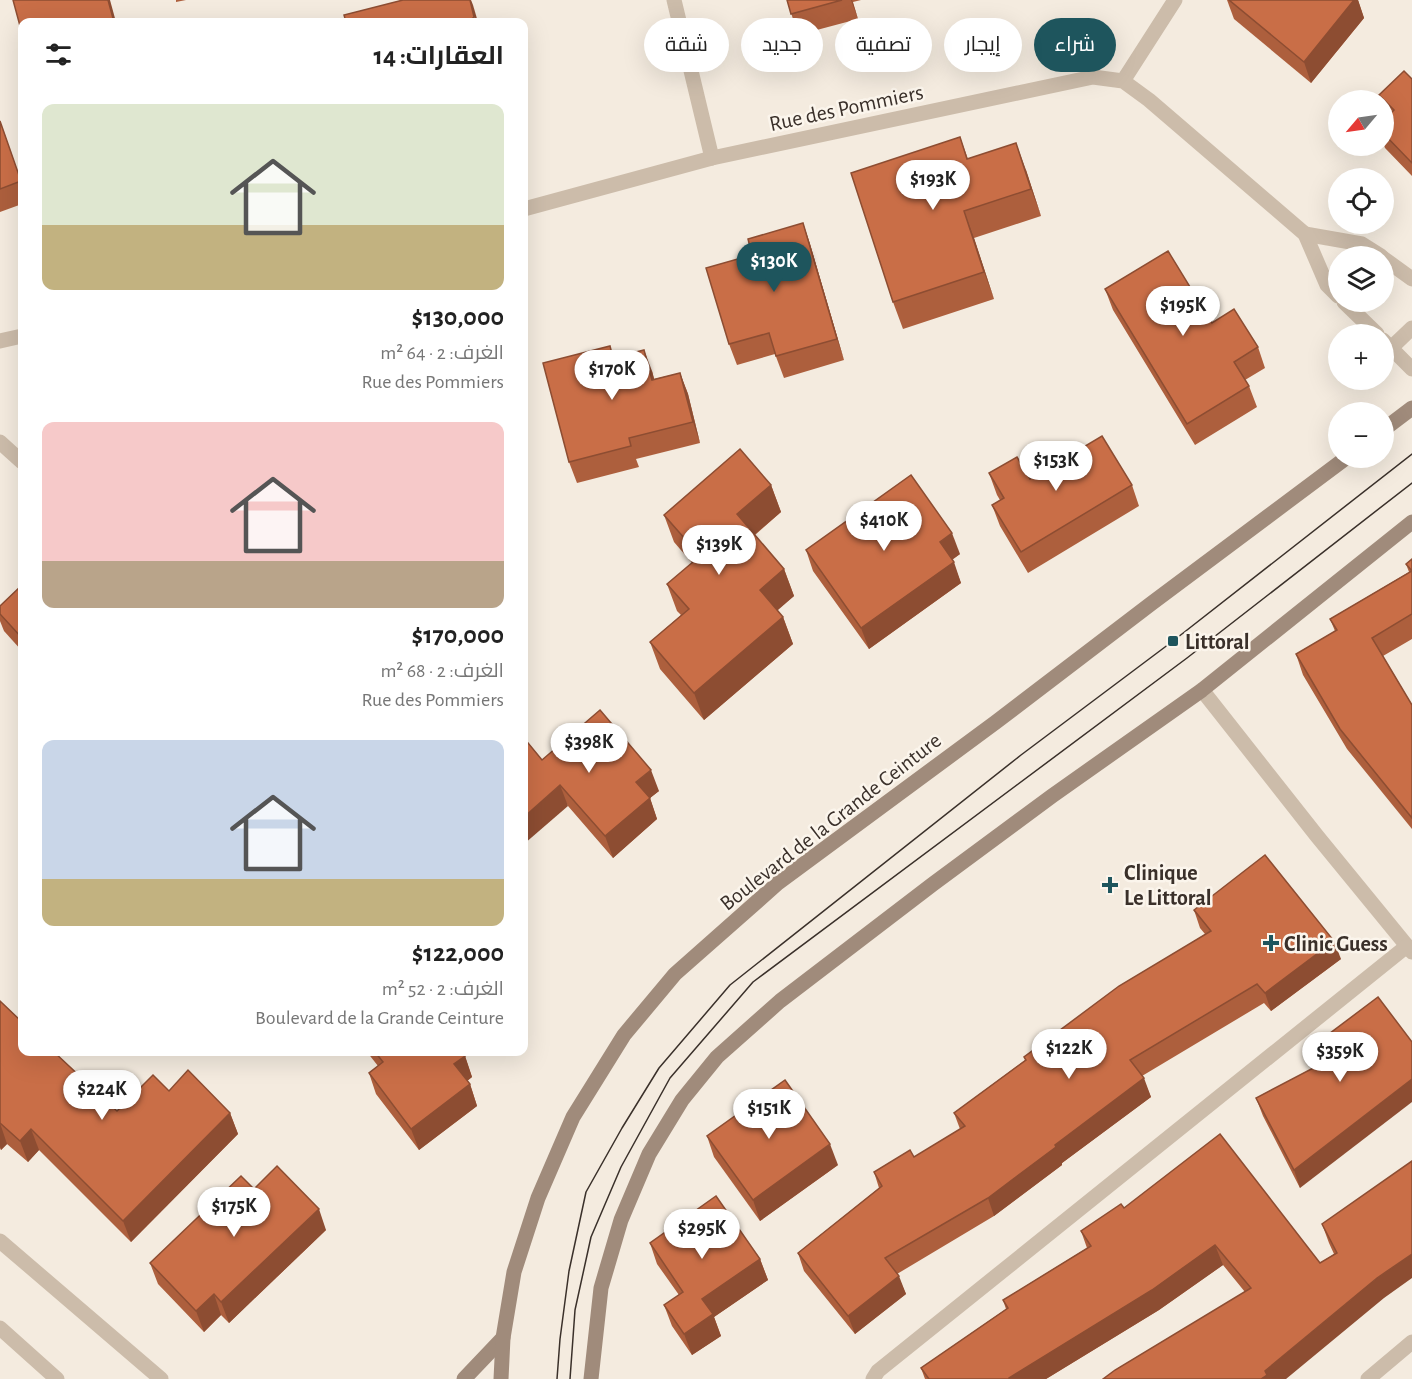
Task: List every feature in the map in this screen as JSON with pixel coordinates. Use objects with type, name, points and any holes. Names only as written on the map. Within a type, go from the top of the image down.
[{"type":"main road","points":[[1394,422],[1412,408]]},
{"type":"main road","name":"Boulevard de la Grande Ceinture","points":[[501,1379],[503,1338],[514,1272],[538,1198],[573,1117],[624,1035],[675,974],[778,883],[1333,468]]},
{"type":"main road","points":[[591,1379],[601,1288],[621,1220],[649,1154],[682,1100],[717,1056],[780,1001],[933,884],[1202,690],[1412,522]]},
{"type":"main road","points":[[464,1379],[503,1338]]},
{"type":"street","points":[[674,0],[712,158]]},
{"type":"street","points":[[1123,81],[1175,0]]},
{"type":"street","name":"Rue des Pommiers","points":[[528,208],[712,158],[1093,77],[1123,81],[1149,99],[1305,234],[1328,285]]},
{"type":"street","points":[[1305,234],[1365,246]]},
{"type":"street","points":[[1394,266],[1412,279]]},
{"type":"street","points":[[1354,312],[1367,324]]},
{"type":"street","points":[[1394,340],[1412,328]]},
{"type":"street","points":[[0,341],[18,337]]},
{"type":"street","points":[[1394,351],[1412,369]]},
{"type":"street","points":[[0,442],[18,458]]},
{"type":"street","points":[[873,1379],[878,1371],[1410,949],[1202,690]]},
{"type":"street","points":[[0,1241],[161,1379]]},
{"type":"street","points":[[0,1328],[57,1379]]},
{"type":"street","points":[[1368,1379],[1412,1342]]},
{"type":"building","points":[[13,0],[108,0],[113,18],[18,18]]},
{"type":"building","points":[[403,0],[470,0],[474,17],[345,18],[344,15]]},
{"type":"building","points":[[787,0],[842,0],[791,14]]},
{"type":"building","points":[[1229,0],[1354,0],[1304,62]]},
{"type":"building","points":[[1404,71],[1412,79],[1412,163],[1394,144],[1394,90],[1384,90]]},
{"type":"building","points":[[0,121],[18,172],[18,182],[0,189]]},
{"type":"building","points":[[960,137],[967,159],[1016,143],[1031,189],[964,211],[984,272],[893,302],[851,173]]},
{"type":"building","points":[[803,223],[837,339],[776,356],[769,333],[729,344],[706,268],[752,255],[748,239]]},
{"type":"building","points":[[1168,251],[1212,323],[1234,309],[1258,347],[1234,362],[1249,386],[1187,424],[1105,289]]},
{"type":"building","points":[[610,346],[613,358],[644,350],[652,380],[680,373],[693,422],[629,438],[631,446],[569,462],[543,363]]},
{"type":"building","points":[[1102,436],[1132,485],[1021,552],[992,505],[1004,498],[989,473],[1017,457],[1030,479]]},
{"type":"building","points":[[740,449],[771,485],[737,514],[784,569],[760,590],[783,617],[694,693],[650,642],[689,609],[667,584],[700,556],[664,515]]},
{"type":"building","points":[[911,475],[952,533],[940,542],[954,562],[861,628],[806,550]]},
{"type":"building","points":[[1412,559],[1412,571],[1406,564]]},
{"type":"building","points":[[1412,571],[1412,614],[1372,638],[1412,705],[1412,818],[1340,729],[1296,654],[1337,630],[1330,619]]},
{"type":"building","points":[[18,589],[18,634],[0,614],[0,606]]},
{"type":"building","points":[[600,710],[651,770],[636,782],[650,798],[605,836],[560,785],[528,813],[528,743],[542,760]]},
{"type":"building","points":[[1265,855],[1334,941],[1265,993],[1257,984],[1130,1060],[1144,1078],[988,1198],[885,1258],[899,1276],[848,1316],[798,1253],[882,1186],[874,1172],[910,1150],[914,1157],[965,1126],[954,1113],[1026,1060],[1024,1057],[1119,986],[1211,931],[1194,910]]},
{"type":"building","points":[[1378,997],[1412,1042],[1412,1079],[1294,1170],[1256,1098],[1321,1064],[1309,1049]]},
{"type":"building","points":[[0,1001],[18,1018],[18,1056],[58,1056],[117,1111],[153,1075],[169,1091],[188,1070],[230,1113],[123,1221],[31,1129],[20,1141],[0,1123]]},
{"type":"building","points":[[378,1056],[465,1056],[454,1064],[470,1084],[411,1129],[369,1073],[383,1062]]},
{"type":"building","points":[[785,1080],[830,1144],[753,1200],[707,1136]]},
{"type":"building","points":[[1220,1134],[1320,1263],[1337,1253],[1322,1224],[1412,1161],[1412,1254],[1377,1278],[1265,1371],[1267,1375],[1261,1379],[1103,1379],[1251,1288],[1215,1245],[1152,1290],[1009,1379],[929,1379],[921,1368],[1008,1308],[1003,1300],[1091,1246],[1081,1231],[1121,1204],[1124,1208]]},
{"type":"building","points":[[277,1166],[319,1209],[221,1302],[214,1294],[196,1311],[150,1263],[241,1176],[254,1189]]},
{"type":"building","points":[[716,1196],[760,1259],[702,1299],[713,1314],[684,1334],[664,1305],[683,1292],[650,1243]]},
{"type":"tram line","points":[[557,1379],[569,1271],[586,1192],[659,1068],[730,985],[1021,755],[1173,641],[1412,454]]},
{"type":"tram line","points":[[570,1379],[575,1310],[591,1237],[621,1167],[670,1078],[753,982],[1187,658],[1412,483]]},
{"type":"place","name":"Littoral","points":[[1173,641]]},
{"type":"place","name":"Clinique Le Littoral","points":[[1110,885]]},
{"type":"place","name":"Clinic Guess","points":[[1271,943]]}]
